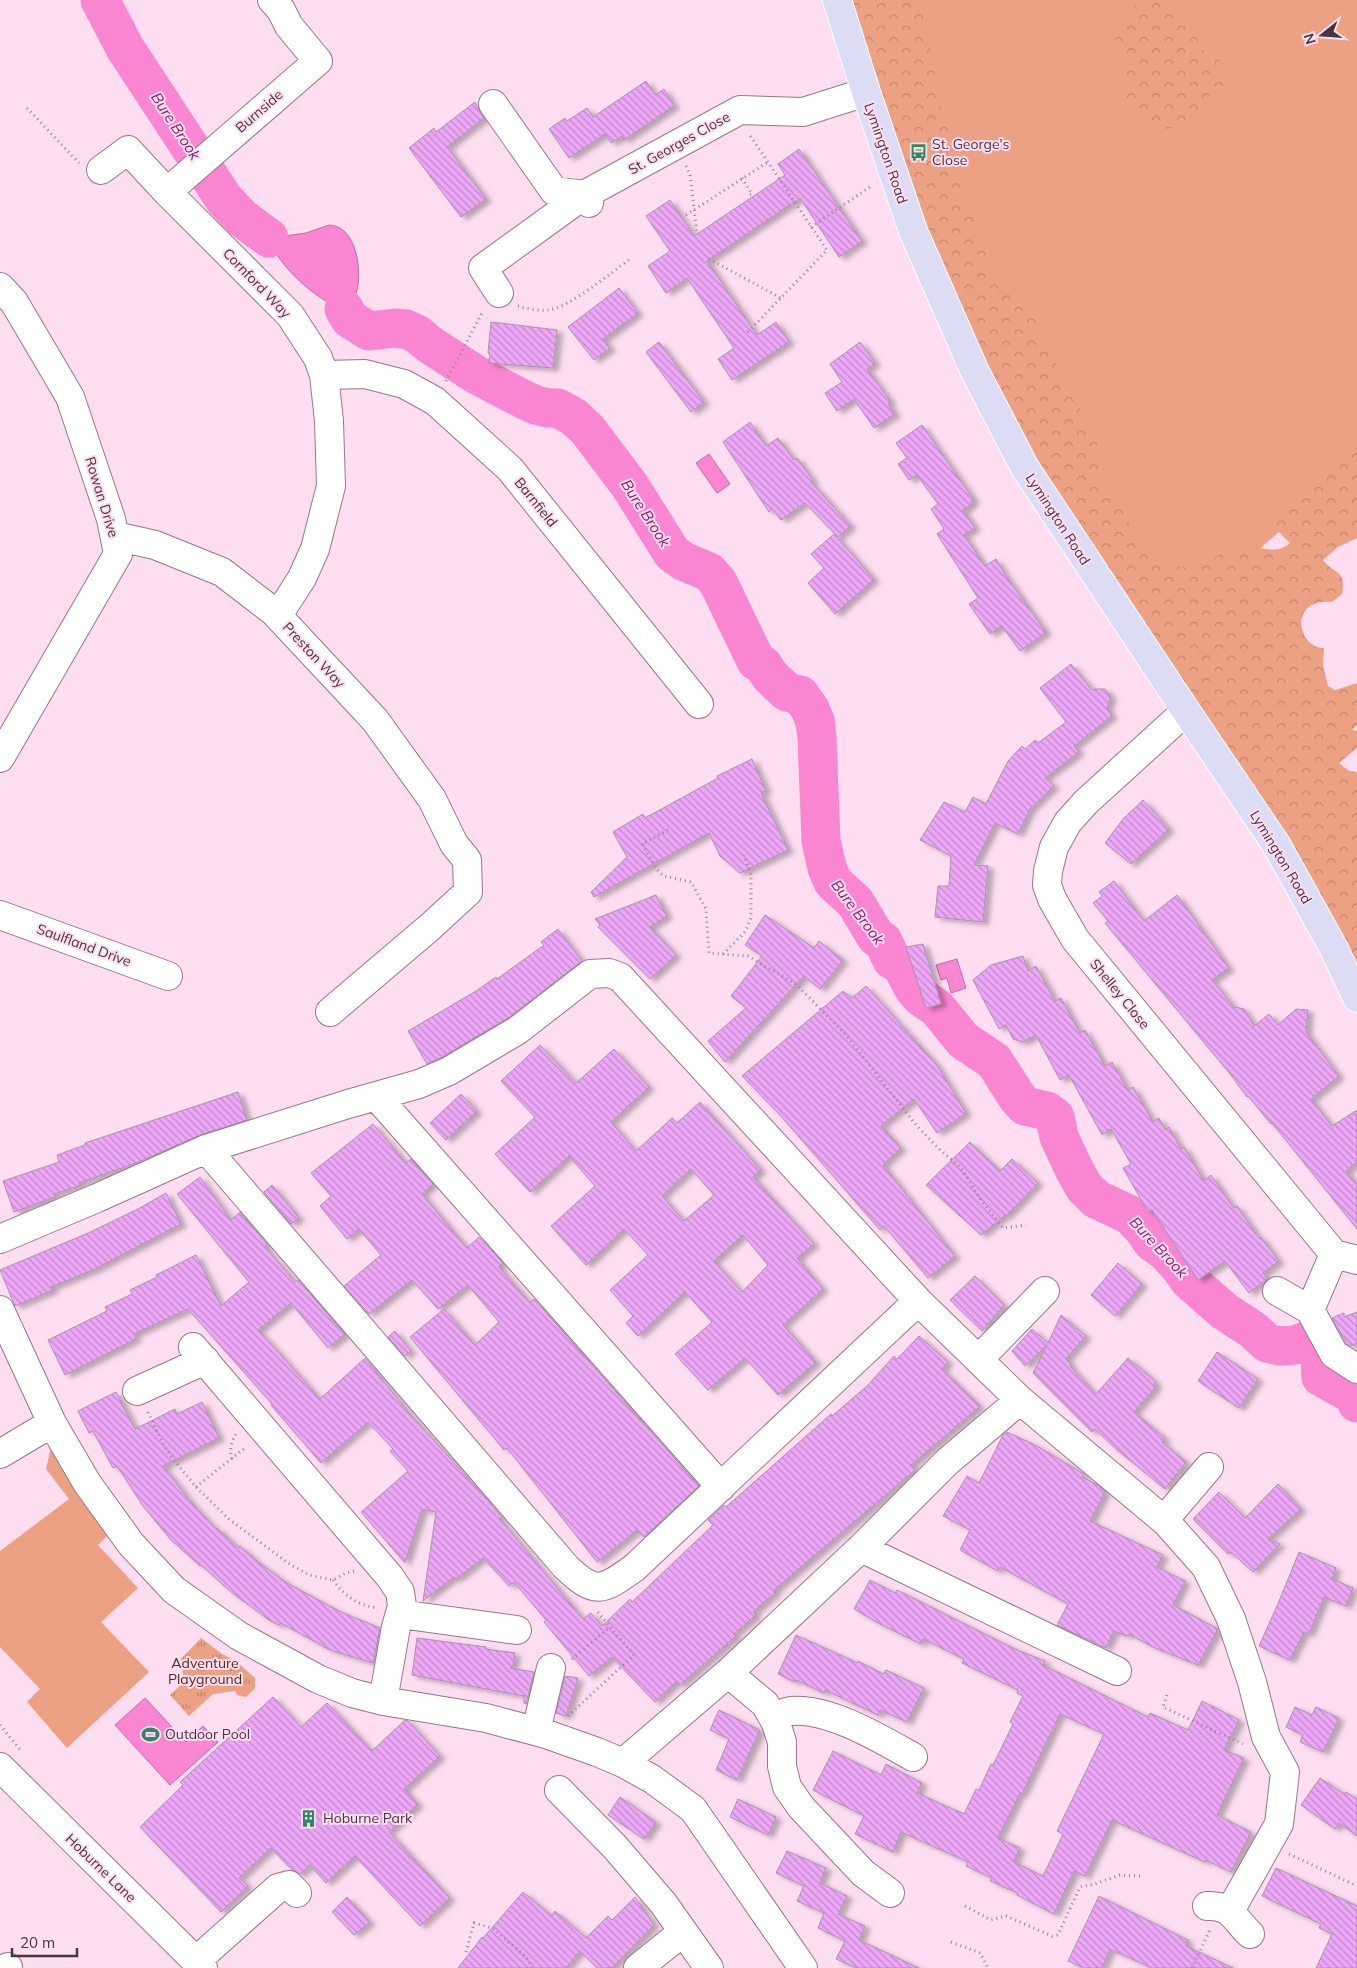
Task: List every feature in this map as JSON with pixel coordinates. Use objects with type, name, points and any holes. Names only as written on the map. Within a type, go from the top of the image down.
[{"type":"main road","name":"Lymington Road","points":[[837,0],[913,231],[975,372],[1025,468],[1277,846],[1334,950],[1357,998]]},
{"type":"street","name":"Burnside","points":[[167,192],[318,61],[289,26],[281,10],[272,0]]},
{"type":"street","name":"St. Georges Close","points":[[500,302],[483,268],[589,202],[673,146],[740,110],[803,112],[866,92]]},
{"type":"street","points":[[493,104],[554,191],[589,202]]},
{"type":"street","name":"Cornford Way","points":[[101,170],[128,150],[167,192],[290,315],[318,358],[324,374],[329,421],[331,486],[315,549],[302,578],[284,606],[274,612]]},
{"type":"street","name":"Rowan Drive","points":[[0,288],[14,302],[70,397],[111,519],[118,554],[0,758]]},
{"type":"street","name":"Barnfield","points":[[324,374],[364,374],[404,384],[435,401],[510,470],[699,704]]},
{"type":"street","name":"Preston Way","points":[[115,536],[155,545],[222,572],[274,612],[375,720],[432,799],[454,844],[467,860],[468,892],[330,1012]]},
{"type":"street","name":"Shelley Close","points":[[1186,711],[1113,776],[1068,822],[1054,847],[1047,885],[1052,899],[1075,939],[1345,1257]]},
{"type":"street","name":"Saulfland Drive","points":[[0,915],[168,976]]},
{"type":"street","points":[[0,1239],[206,1149],[419,1084],[449,1071],[518,1030],[590,974],[609,972],[620,977],[918,1301],[1020,1400],[1164,1520],[1206,1567],[1231,1619],[1252,1682],[1266,1737],[1285,1772],[1279,1824],[1268,1844],[1219,1908],[1250,1934]]},
{"type":"street","points":[[376,1096],[721,1488]]},
{"type":"street","points":[[206,1149],[559,1558],[581,1582],[597,1587],[611,1584],[634,1568],[918,1301]]},
{"type":"street","points":[[1310,1310],[1345,1257]]},
{"type":"street","points":[[979,1359],[1045,1291]]},
{"type":"street","points":[[1277,1291],[1310,1310],[1334,1354],[1357,1369]]},
{"type":"street","points":[[0,1310],[52,1423],[87,1483],[131,1544],[174,1590],[239,1636],[318,1679],[352,1693],[383,1701],[486,1718],[543,1733],[623,1763],[652,1779],[692,1809],[803,1968]]},
{"type":"street","points":[[137,1391],[199,1354],[390,1577],[400,1592],[401,1607],[383,1701]]},
{"type":"street","points":[[623,1763],[728,1673],[860,1548],[947,1462],[1020,1400]]},
{"type":"street","points":[[0,1454],[52,1423]]},
{"type":"street","points":[[1164,1520],[1209,1467]]},
{"type":"street","points":[[860,1548],[1116,1671]]},
{"type":"street","points":[[401,1607],[517,1630]]},
{"type":"street","points":[[728,1673],[765,1704],[772,1716],[782,1742],[782,1766],[787,1787],[801,1808],[863,1873],[890,1893]]},
{"type":"street","points":[[543,1733],[549,1674]]},
{"type":"street","points":[[772,1716],[791,1711],[827,1717],[850,1724],[913,1757]]},
{"type":"street","name":"Hoburne Lane","points":[[0,1767],[199,1964]]},
{"type":"street","points":[[559,1790],[615,1847],[663,1903],[708,1968]]},
{"type":"street","points":[[199,1964],[278,1888],[289,1885],[297,1893]]},
{"type":"street","points":[[638,1968],[683,1932]]},
{"type":"path","points":[[27,108],[81,165],[101,170]]},
{"type":"path","points":[[735,112],[827,250],[748,332]]},
{"type":"path","points":[[673,146],[690,174],[697,234]]},
{"type":"path","points":[[686,216],[768,162]]},
{"type":"path","points":[[742,178],[752,194],[749,195]]},
{"type":"path","points":[[811,227],[878,182]]},
{"type":"path","points":[[435,401],[500,302],[522,308],[549,310],[557,308],[572,300],[630,258]]},
{"type":"path","points":[[709,259],[780,298]]},
{"type":"path","points":[[668,830],[642,844],[658,872],[664,876],[691,882],[706,909],[709,953],[748,956],[797,985],[844,1034],[916,1125],[961,1168],[981,1200],[1003,1228],[1026,1226]]},
{"type":"path","points":[[722,954],[745,932],[751,918],[751,875],[744,855]]},
{"type":"path","points":[[137,1391],[169,1454],[196,1487],[229,1519],[288,1563],[309,1575],[333,1580],[346,1573],[357,1571]]},
{"type":"path","points":[[196,1487],[247,1445]]},
{"type":"path","points":[[333,1580],[344,1594],[358,1603],[379,1608],[401,1607]]},
{"type":"path","points":[[543,1733],[634,1655],[584,1595],[581,1582]]},
{"type":"path","points":[[549,1674],[610,1627]]},
{"type":"path","points":[[1167,1695],[1163,1707],[1245,1745],[1260,1746],[1266,1737]]},
{"type":"path","points":[[1268,1844],[1357,1886]]},
{"type":"path","points":[[965,1906],[991,1920],[1006,1916],[1052,1936],[1058,1935],[1080,1887],[1096,1884],[1120,1875],[1141,1876]]},
{"type":"path","points":[[1192,1968],[1219,1908]]},
{"type":"path","points":[[466,1952],[474,1923],[492,1928],[525,1956],[531,1968]]},
{"type":"path","points":[[951,1942],[980,1953],[988,1968]]},
{"type":"green space","points":[[844,0],[920,0],[930,44],[940,105],[948,126],[953,149],[964,173],[961,196],[966,209],[974,216],[977,236],[983,243],[988,256],[990,276],[994,281],[1015,287],[1021,293],[1026,304],[1025,309],[1037,319],[1040,334],[1055,351],[1056,374],[1071,386],[1079,398],[1081,416],[1093,430],[1096,437],[1099,478],[1111,490],[1144,547],[1155,557],[1169,564],[1189,567],[1201,564],[1234,547],[1246,546],[1272,550],[1284,547],[1290,543],[1273,526],[1275,518],[1284,503],[1304,496],[1348,455],[1357,441],[1357,538],[1338,547],[1323,560],[1341,576],[1343,580],[1342,594],[1332,602],[1318,603],[1308,608],[1303,615],[1301,624],[1303,633],[1308,641],[1315,646],[1324,648],[1323,665],[1328,686],[1335,690],[1357,683],[1357,725],[1352,730],[1357,731],[1357,748],[1339,763],[1349,771],[1357,772],[1357,971],[1028,464],[917,225]]},
{"type":"green space","points":[[867,0],[1357,0],[1357,464],[1186,613],[1050,462]]},
{"type":"green space","points":[[1141,0],[1162,3],[1176,12],[1176,20],[1183,25],[1189,25],[1192,17],[1198,24],[1197,33],[1202,49],[1218,59],[1224,66],[1225,85],[1210,95],[1197,118],[1185,125],[1165,129],[1159,127],[1146,113],[1125,100],[1125,62],[1117,46],[1114,33],[1135,3]]},
{"type":"green space","points":[[51,1447],[110,1533],[98,1545],[138,1588],[101,1622],[149,1672],[67,1748],[27,1702],[40,1689],[0,1647],[0,1551],[69,1499],[46,1469]]},
{"type":"green space","name":"Adventure Playground","points":[[201,1638],[222,1654],[237,1662],[255,1678],[255,1688],[246,1697],[237,1695],[235,1691],[213,1694],[189,1716],[170,1695],[184,1682],[181,1659]]},
{"type":"shaded area","points":[[329,225],[338,227],[351,240],[359,271],[355,296],[344,309],[325,301],[298,279],[277,255],[269,238],[306,233]]},
{"type":"shaded area","points":[[709,454],[730,484],[717,493],[696,463]]},
{"type":"shaded area","points":[[957,959],[966,988],[951,993],[947,978],[941,980],[936,965]]},
{"type":"shaded area","name":"Outdoor Pool","points":[[145,1698],[186,1742],[203,1726],[218,1742],[170,1785],[115,1725]]},
{"type":"building","points":[[646,81],[655,95],[664,89],[674,106],[624,140],[622,136],[611,143],[605,134],[569,158],[549,129],[565,118],[567,121],[587,108],[593,117]]},
{"type":"building","points":[[475,102],[484,118],[447,147],[486,199],[461,217],[409,148],[434,128],[436,132]]},
{"type":"building","points":[[799,149],[862,241],[839,257],[800,198],[707,261],[757,335],[776,322],[789,342],[732,380],[718,359],[734,348],[687,278],[666,293],[648,266],[670,251],[646,216],[670,200],[694,236],[785,175],[778,164]]},
{"type":"building","points":[[619,288],[638,313],[603,339],[610,348],[594,360],[568,327]]},
{"type":"building","points":[[491,322],[557,330],[553,368],[489,363]]},
{"type":"building","points":[[659,342],[704,402],[691,412],[646,352]]},
{"type":"building","points":[[860,342],[875,363],[867,369],[891,402],[888,404],[895,414],[874,428],[854,399],[837,411],[825,393],[842,382],[830,364]]},
{"type":"building","points":[[750,422],[766,446],[778,438],[794,460],[797,458],[813,480],[811,482],[851,526],[838,537],[805,503],[781,520],[773,509],[769,512],[723,442]]},
{"type":"building","points":[[922,425],[974,500],[971,502],[972,504],[963,510],[975,528],[964,535],[985,566],[996,559],[1046,632],[1020,651],[1002,626],[990,634],[969,604],[978,598],[937,534],[944,529],[931,509],[938,504],[917,475],[909,480],[898,464],[907,458],[896,443]]},
{"type":"building","points":[[834,534],[874,579],[835,614],[808,583],[824,568],[811,554]]},
{"type":"building","points":[[1071,664],[1092,690],[1105,689],[1111,697],[1107,708],[1112,716],[1074,746],[1079,752],[1045,778],[1054,786],[1030,809],[1018,834],[995,823],[974,865],[988,866],[983,922],[935,917],[938,886],[949,886],[951,856],[920,840],[944,802],[965,812],[973,797],[986,804],[1008,761],[1022,746],[1025,749],[1035,740],[1038,743],[1066,722],[1040,688]]},
{"type":"building","points":[[752,759],[766,791],[761,793],[788,850],[740,873],[720,856],[709,833],[594,897],[591,892],[627,857],[613,832],[643,814],[645,818],[718,778],[717,776]]},
{"type":"building","points":[[1143,800],[1169,829],[1131,864],[1105,843],[1123,819]]},
{"type":"building","points":[[1114,881],[1144,921],[1177,895],[1229,968],[1212,980],[1234,1007],[1244,1009],[1254,1026],[1269,1014],[1278,1025],[1296,1009],[1308,1010],[1306,1032],[1339,1076],[1311,1099],[1332,1126],[1357,1110],[1357,1162],[1346,1171],[1357,1185],[1357,1229],[1272,1123],[1247,1097],[1231,1075],[1105,923],[1108,921],[1093,903],[1102,896],[1099,892]]},
{"type":"building","points":[[656,895],[667,916],[650,927],[676,955],[650,979],[598,927],[600,925],[595,919]]},
{"type":"building","points":[[765,915],[814,948],[819,941],[843,960],[820,989],[804,976],[725,1062],[708,1041],[746,1008],[731,996],[762,956],[745,945]]},
{"type":"building","points":[[558,929],[582,961],[508,1018],[427,1064],[408,1031],[496,977],[497,979],[544,945],[541,942]]},
{"type":"building","points":[[923,944],[941,1004],[926,1008],[906,947]]},
{"type":"building","points":[[1023,956],[1028,971],[1036,966],[1055,1001],[1061,998],[1080,1033],[1085,1030],[1105,1066],[1112,1062],[1128,1090],[1133,1087],[1153,1122],[1159,1118],[1165,1130],[1169,1127],[1181,1149],[1184,1147],[1204,1181],[1211,1175],[1234,1208],[1237,1206],[1259,1238],[1261,1237],[1279,1261],[1263,1273],[1267,1279],[1249,1293],[1225,1261],[1198,1280],[1152,1210],[1148,1212],[1123,1168],[1131,1164],[1111,1129],[1102,1135],[1069,1075],[1060,1080],[1036,1035],[1023,1042],[1013,1039],[1006,1025],[999,1029],[973,980],[991,965]]},
{"type":"building","points":[[866,986],[937,1065],[966,1113],[937,1133],[914,1099],[881,1126],[901,1148],[883,1165],[955,1256],[928,1278],[884,1226],[880,1230],[780,1115],[742,1076],[843,991],[852,998]]},
{"type":"building","points":[[540,1045],[576,1083],[614,1049],[649,1087],[611,1122],[636,1151],[672,1118],[677,1123],[700,1102],[761,1170],[753,1177],[814,1244],[797,1258],[823,1289],[783,1325],[816,1362],[778,1395],[745,1358],[708,1390],[675,1354],[712,1322],[685,1292],[638,1336],[626,1323],[633,1316],[610,1290],[648,1255],[624,1229],[586,1265],[551,1226],[595,1186],[569,1156],[530,1192],[495,1154],[535,1117],[501,1081]],"holes":[[[691,1169],[714,1195],[684,1221],[662,1196]],[[743,1235],[768,1265],[742,1292],[714,1261]]]},
{"type":"building","points":[[238,1092],[247,1120],[200,1135],[136,1163],[79,1183],[79,1186],[54,1194],[55,1197],[14,1212],[3,1181],[59,1162],[57,1155],[85,1145],[85,1143]]},
{"type":"building","points":[[461,1094],[477,1111],[446,1140],[430,1123]]},
{"type":"building","points":[[373,1124],[406,1163],[411,1159],[433,1184],[422,1194],[467,1248],[479,1237],[503,1263],[499,1267],[530,1303],[534,1299],[699,1486],[644,1537],[637,1530],[597,1562],[507,1448],[504,1450],[410,1337],[444,1309],[475,1345],[499,1322],[468,1285],[438,1309],[412,1280],[369,1314],[344,1286],[381,1255],[359,1229],[347,1239],[320,1206],[331,1196],[311,1173]]},
{"type":"building","points":[[970,1142],[1000,1171],[1012,1159],[1038,1183],[1006,1216],[981,1235],[926,1185]]},
{"type":"building","points":[[200,1177],[231,1220],[240,1212],[267,1244],[265,1247],[295,1282],[298,1280],[345,1334],[328,1348],[291,1303],[258,1330],[320,1399],[365,1358],[408,1412],[485,1497],[502,1518],[500,1519],[583,1619],[591,1613],[602,1626],[630,1599],[632,1602],[713,1525],[708,1520],[724,1505],[726,1507],[831,1414],[832,1416],[868,1385],[894,1356],[897,1359],[919,1336],[948,1362],[942,1369],[980,1406],[911,1465],[915,1470],[774,1590],[776,1592],[753,1612],[756,1615],[734,1634],[736,1636],[680,1685],[677,1681],[655,1702],[612,1657],[589,1676],[514,1582],[509,1586],[483,1558],[423,1601],[436,1512],[422,1509],[405,1563],[361,1512],[408,1471],[390,1451],[393,1449],[368,1422],[321,1463],[188,1309],[134,1334],[136,1339],[65,1375],[48,1340],[107,1311],[105,1307],[132,1294],[130,1290],[157,1277],[156,1275],[196,1255],[221,1306],[249,1282],[177,1194]]},
{"type":"building","points":[[272,1185],[299,1218],[291,1224],[264,1192]]},
{"type":"building","points":[[166,1193],[181,1224],[93,1270],[51,1287],[53,1290],[15,1306],[0,1270],[88,1233]]},
{"type":"building","points":[[1118,1263],[1142,1284],[1115,1316],[1091,1295]]},
{"type":"building","points":[[975,1276],[1004,1305],[982,1331],[950,1300]]},
{"type":"building","points":[[1357,1312],[1357,1343],[1350,1346],[1346,1343],[1332,1318],[1344,1313],[1344,1317]]},
{"type":"building","points":[[1061,1315],[1086,1336],[1066,1359],[1071,1364],[1070,1366],[1096,1394],[1128,1358],[1155,1381],[1155,1388],[1134,1412],[1165,1438],[1162,1442],[1186,1462],[1165,1489],[1116,1449],[1095,1429],[1092,1432],[1033,1373],[1047,1345],[1025,1366],[1012,1351],[1032,1329],[1048,1343]]},
{"type":"building","points":[[395,1331],[411,1351],[405,1356],[388,1337]]},
{"type":"building","points":[[1217,1352],[1258,1379],[1239,1408],[1198,1381]]},
{"type":"building","points":[[116,1392],[135,1429],[175,1409],[177,1414],[202,1402],[219,1438],[163,1466],[190,1501],[216,1529],[239,1548],[240,1546],[287,1583],[339,1611],[380,1628],[373,1663],[330,1650],[281,1623],[279,1625],[269,1620],[231,1592],[171,1540],[143,1506],[117,1466],[113,1468],[93,1431],[89,1433],[78,1411]]},
{"type":"building","points":[[1007,1432],[1037,1446],[1084,1474],[1082,1477],[1098,1485],[1105,1492],[1090,1521],[1163,1555],[1157,1567],[1185,1581],[1173,1605],[1218,1629],[1198,1665],[1153,1647],[1129,1634],[1127,1636],[1114,1631],[1106,1648],[1057,1625],[1068,1604],[1000,1567],[998,1571],[960,1550],[970,1530],[943,1516],[967,1476],[979,1483],[1003,1435]]},
{"type":"building","points":[[1278,1484],[1301,1509],[1268,1539],[1280,1544],[1253,1572],[1231,1552],[1228,1554],[1193,1519],[1219,1492],[1245,1518]]},
{"type":"building","points":[[1299,1552],[1336,1568],[1332,1579],[1353,1588],[1346,1606],[1324,1597],[1309,1634],[1304,1632],[1290,1660],[1259,1646]]},
{"type":"building","points":[[870,1580],[895,1593],[897,1590],[1015,1649],[1045,1661],[1043,1665],[1148,1717],[1150,1713],[1188,1730],[1202,1701],[1239,1720],[1224,1750],[1244,1758],[1217,1815],[1251,1832],[1231,1872],[1112,1820],[1085,1876],[1074,1871],[1054,1914],[1017,1895],[1018,1893],[990,1881],[992,1878],[966,1866],[968,1862],[901,1832],[893,1852],[855,1834],[864,1816],[813,1790],[833,1751],[881,1775],[886,1764],[922,1783],[917,1793],[964,1814],[976,1789],[979,1790],[991,1764],[993,1765],[1013,1724],[1010,1722],[1023,1696],[1017,1693],[1018,1690],[962,1663],[964,1659],[923,1639],[921,1644],[854,1609]],"holes":[[[1060,1714],[1104,1734],[1057,1831],[1063,1834],[1043,1876],[1014,1862],[1020,1848],[998,1838],[1020,1793],[1022,1794]]]},
{"type":"building","points":[[796,1635],[858,1663],[858,1661],[883,1674],[886,1670],[924,1688],[907,1722],[880,1710],[878,1715],[825,1690],[824,1693],[778,1674]]},
{"type":"building","points":[[417,1638],[486,1647],[486,1649],[515,1653],[513,1666],[510,1668],[534,1672],[526,1704],[524,1703],[524,1696],[412,1675]]},
{"type":"building","points":[[565,1676],[578,1678],[566,1716],[556,1713]]},
{"type":"building","name":"Hoburne Park","points":[[273,1697],[301,1727],[327,1703],[372,1751],[405,1720],[408,1721],[440,1756],[404,1789],[418,1804],[389,1832],[450,1898],[420,1926],[355,1856],[326,1883],[310,1865],[300,1874],[292,1870],[271,1848],[239,1878],[248,1886],[221,1912],[140,1827],[183,1785],[180,1782]]},
{"type":"building","points":[[1295,1707],[1312,1715],[1316,1707],[1339,1718],[1323,1752],[1300,1742],[1303,1735],[1286,1727]]},
{"type":"building","points":[[719,1710],[760,1730],[737,1780],[716,1770],[729,1739],[710,1730]]},
{"type":"building","points":[[1320,1778],[1344,1794],[1346,1792],[1357,1799],[1357,1836],[1339,1823],[1335,1829],[1301,1805]]},
{"type":"building","points":[[620,1797],[656,1822],[644,1839],[608,1815]]},
{"type":"building","points":[[738,1799],[776,1817],[768,1835],[730,1817]]},
{"type":"building","points":[[787,1851],[826,1868],[820,1883],[847,1896],[838,1914],[865,1926],[859,1940],[919,1968],[856,1968],[836,1959],[845,1941],[818,1928],[824,1913],[797,1901],[804,1886],[776,1873]]},
{"type":"building","points":[[1276,1868],[1357,1906],[1357,1968],[1316,1968],[1332,1934],[1319,1928],[1321,1924],[1262,1896]]},
{"type":"building","points":[[523,1892],[552,1916],[555,1911],[586,1938],[608,1916],[612,1920],[635,1897],[654,1925],[612,1968],[597,1968],[580,1951],[566,1968],[458,1968],[482,1937]]},
{"type":"building","points":[[1099,1896],[1188,1940],[1186,1946],[1233,1968],[1152,1968],[1110,1949],[1102,1968],[1084,1968],[1068,1961]]},
{"type":"building","points":[[347,1897],[370,1922],[354,1935],[332,1912]]},
{"type":"waterway","name":"Bure Brook","points":[[100,0],[125,48],[224,199],[242,218],[269,238]]},
{"type":"waterway","name":"Bure Brook","points":[[344,309],[350,319],[369,331],[395,328],[406,329],[417,334],[475,374],[536,405],[558,408],[574,417],[587,429],[630,486],[672,553],[683,561],[709,572],[718,582],[756,661],[763,665],[770,676],[787,692],[800,695],[810,709],[815,721],[817,738],[821,841],[827,868],[833,882],[855,902],[876,937],[883,941],[892,960],[901,965],[914,989],[921,997],[937,1008],[963,1040],[994,1061],[1025,1106],[1047,1111],[1055,1117],[1059,1137],[1074,1169],[1084,1187],[1096,1199],[1130,1215],[1152,1242],[1166,1252],[1179,1266],[1188,1279],[1224,1311],[1253,1330],[1267,1343],[1280,1346],[1295,1345],[1311,1339],[1315,1342],[1320,1356],[1321,1377],[1352,1394],[1357,1403]]},
{"type":"place","name":"St. George's Close","points":[[918,152]]},
{"type":"place","name":"Outdoor Pool","points":[[151,1734]]},
{"type":"place","name":"Hoburne Park","points":[[309,1818]]}]
